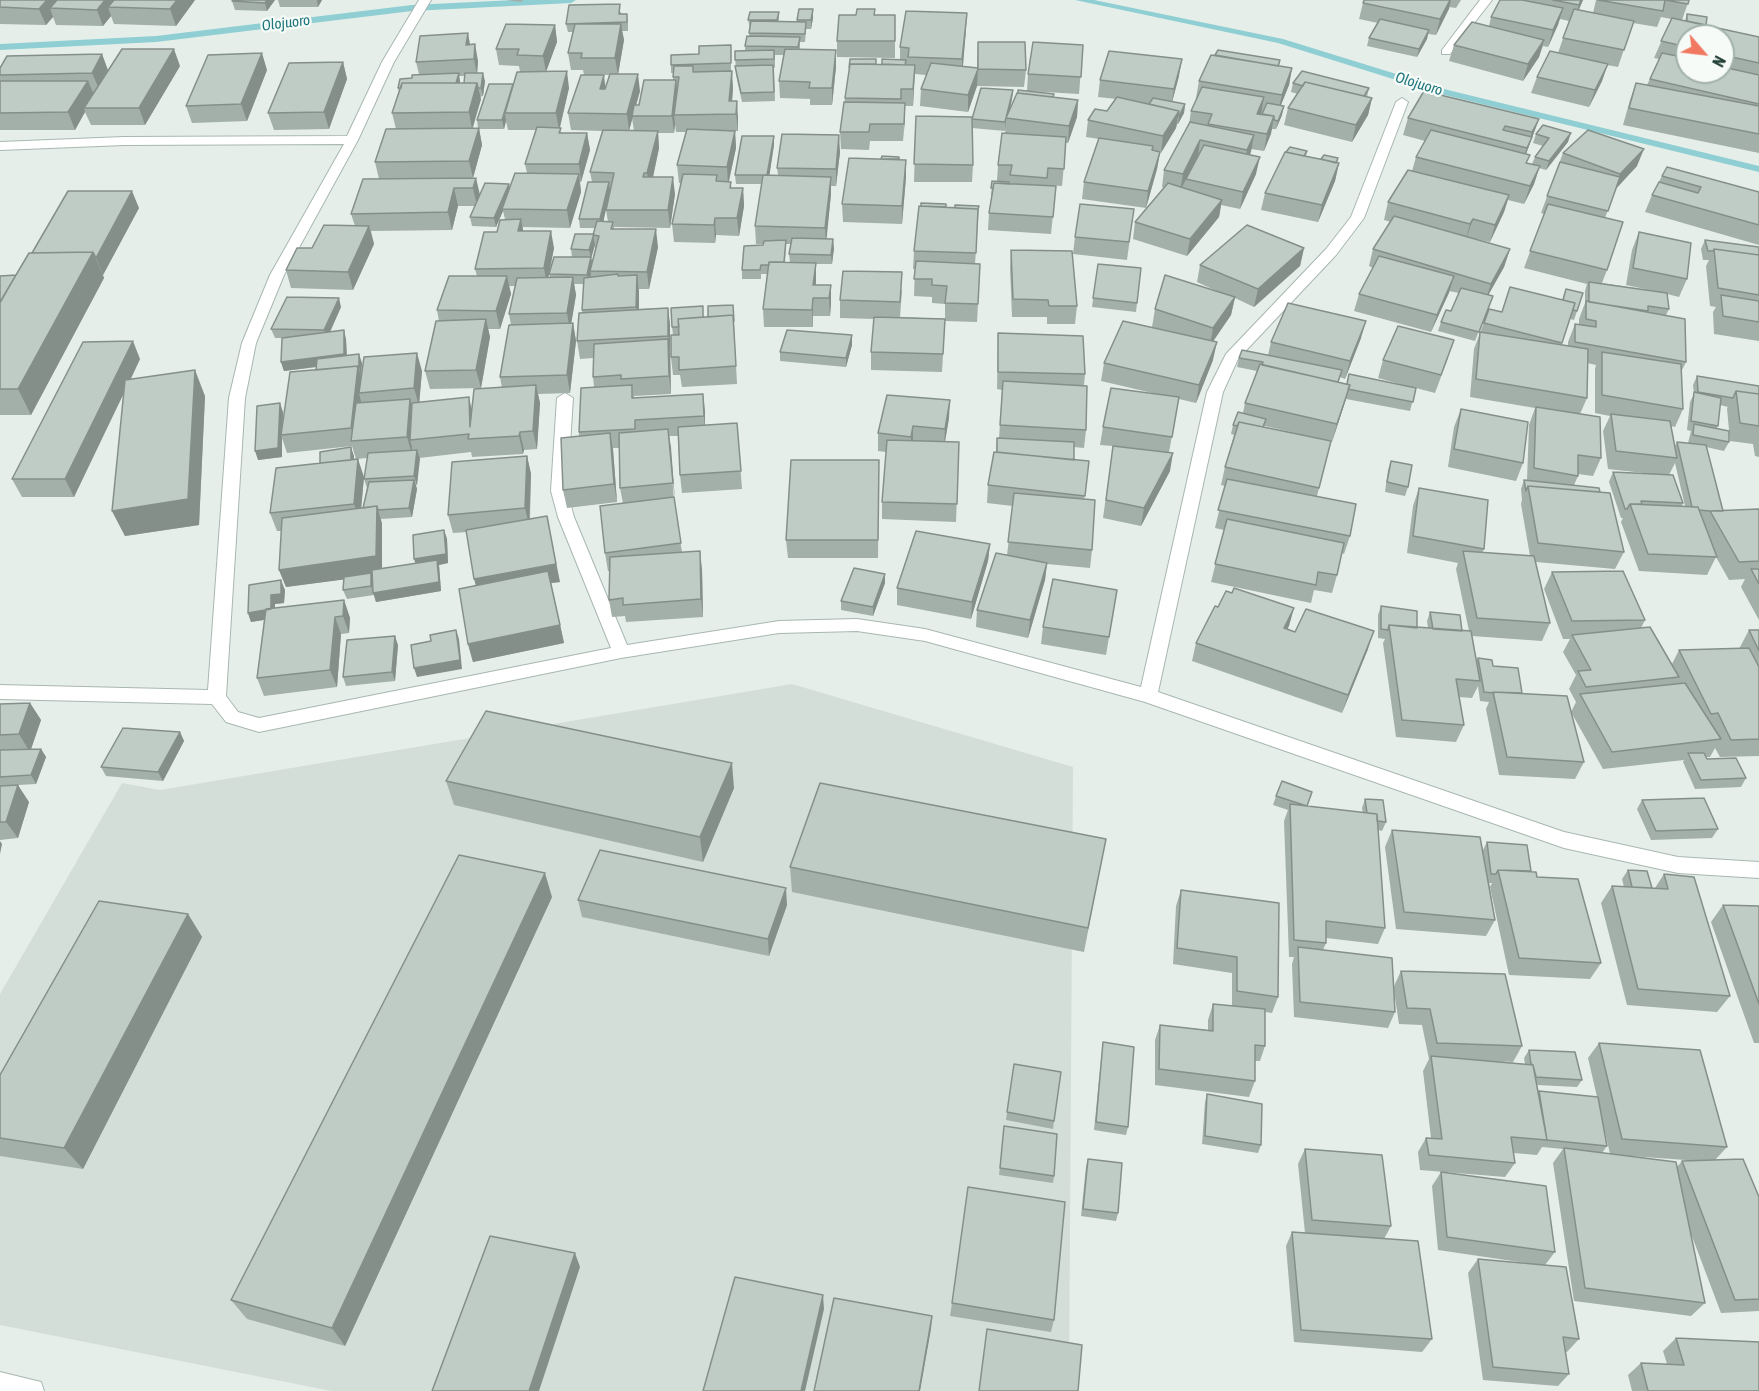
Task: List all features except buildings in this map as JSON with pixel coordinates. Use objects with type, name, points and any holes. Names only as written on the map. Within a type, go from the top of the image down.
[{"type":"street","points":[[425,0],[388,62],[352,140],[277,275],[249,343],[237,398],[217,697],[232,717],[259,725],[621,652],[778,627],[857,625],[925,635],[1148,696],[1564,840],[1678,865],[1759,870]]},
{"type":"street","points":[[1446,52],[1486,0]]},
{"type":"street","points":[[1148,696],[1215,392],[1231,357],[1331,252],[1357,218],[1402,102]]},
{"type":"street","points":[[0,146],[124,141],[352,140]]},
{"type":"street","points":[[565,398],[559,491],[566,517],[621,652]]},
{"type":"street","points":[[0,692],[217,697]]},
{"type":"street","points":[[0,1384],[32,1391]]},
{"type":"shaded area","points":[[792,684],[1073,767],[1069,1391],[331,1391],[0,1325],[0,994],[122,783],[160,790]]},
{"type":"waterway","name":"Olojuoro","points":[[0,47],[156,39],[412,8],[571,0]]},
{"type":"waterway","name":"Olojuoro","points":[[1080,0],[1280,41],[1445,92],[1759,169]]}]
